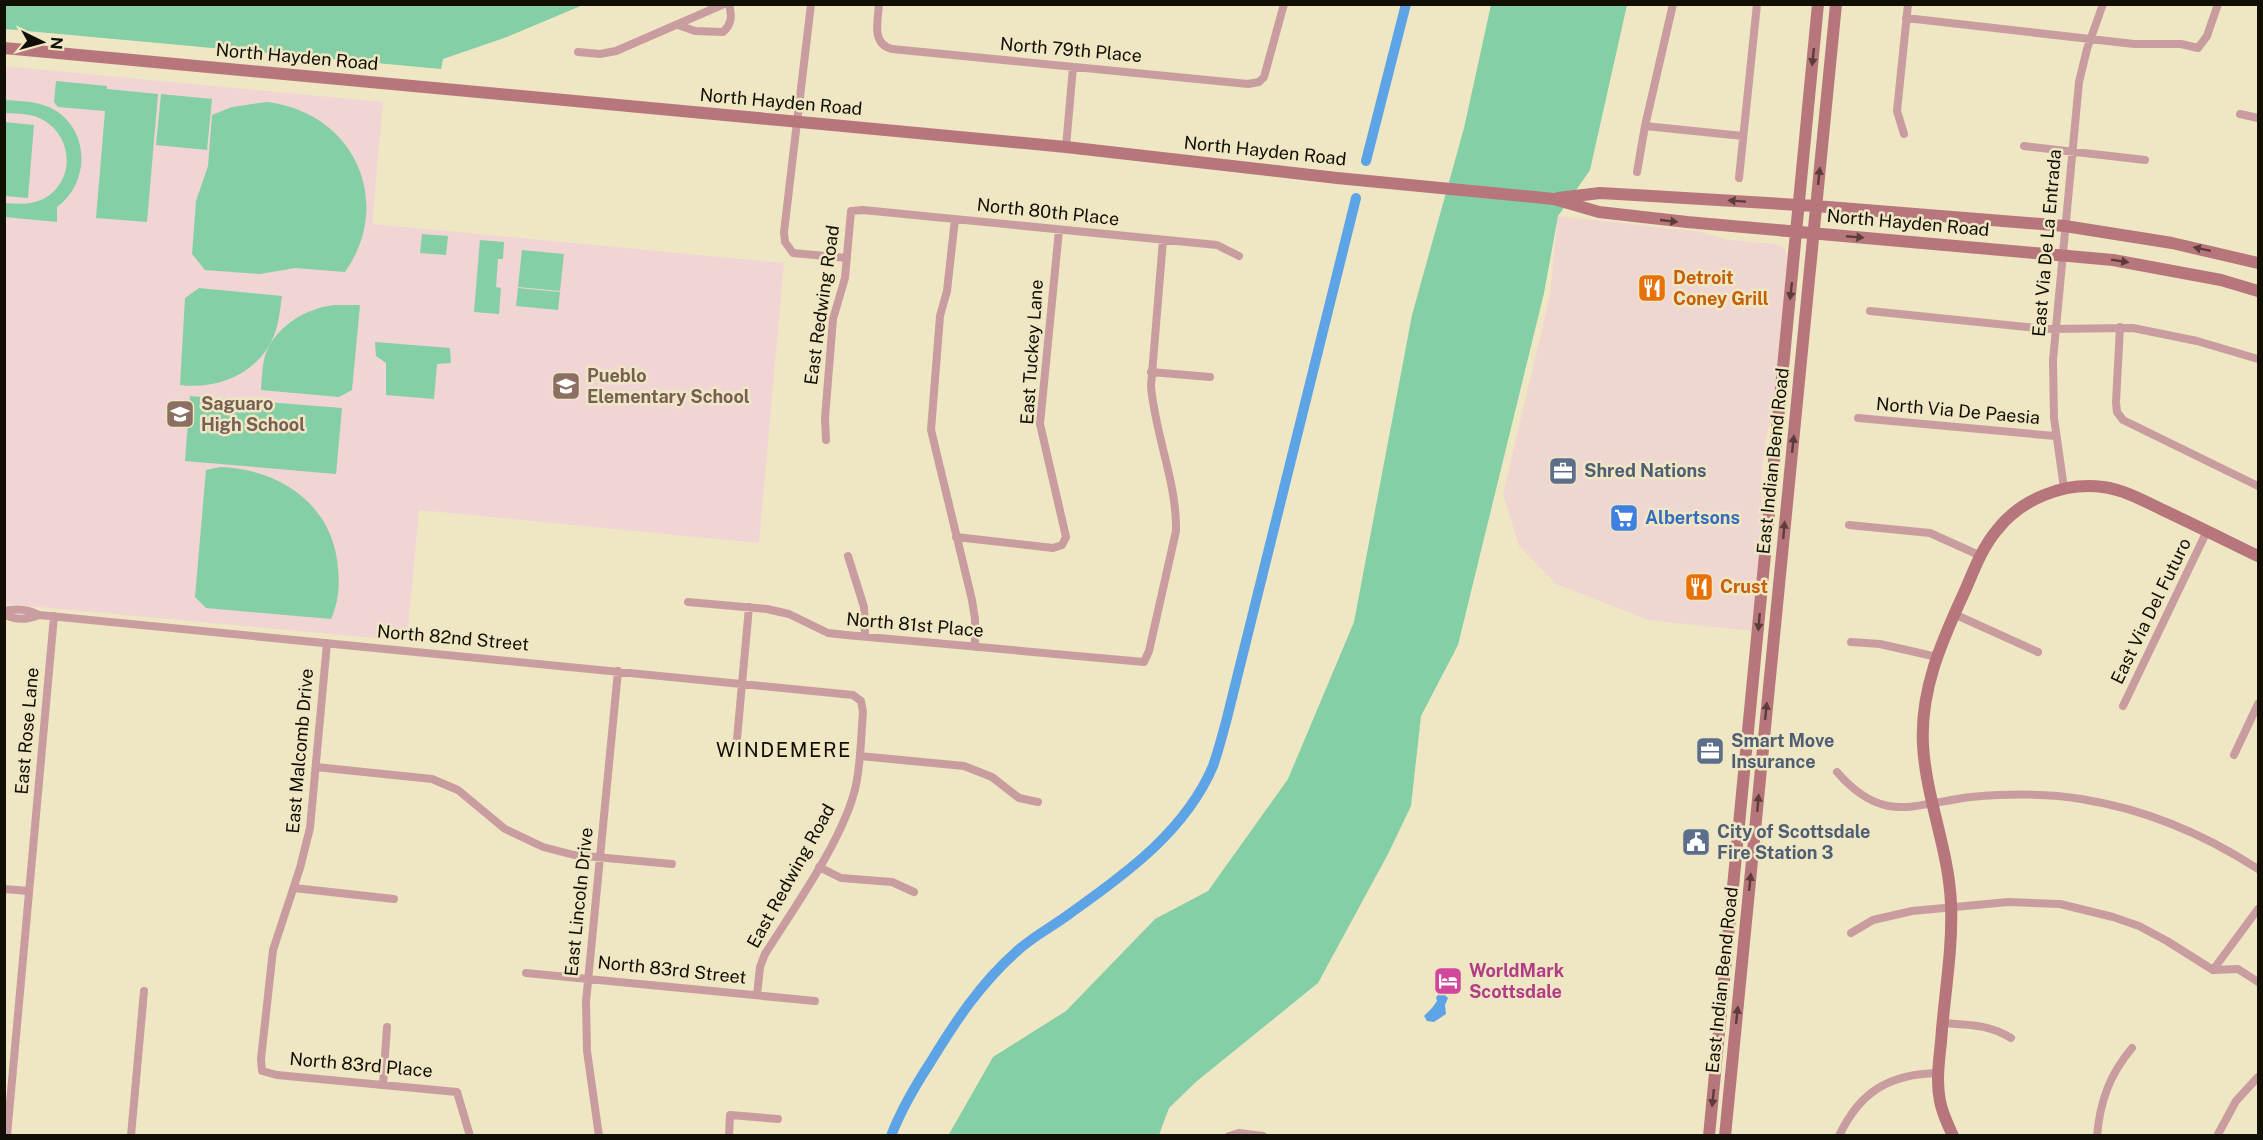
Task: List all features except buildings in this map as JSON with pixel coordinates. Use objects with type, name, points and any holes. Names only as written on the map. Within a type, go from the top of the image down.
[{"type":"main road","name":"East Indian Bend Road","points":[[1709,1136],[1818,4]]},
{"type":"main road","name":"East Indian Bend Road","points":[[1725,1136],[1836,4]]},
{"type":"main road","name":"North Hayden Road","points":[[4,48],[798,121],[1066,147],[1337,178],[1554,198],[1600,193],[1816,206],[2065,226],[2172,243],[2259,263]]},
{"type":"main road","name":"North Hayden Road","points":[[1554,198],[1599,213],[1796,233],[2062,254],[2163,268],[2221,280],[2259,291]]},
{"type":"main road","points":[[1953,1136],[1939,1101],[1938,1073],[1951,908],[1948,871],[1927,780],[1923,734],[1926,699],[1936,657],[1981,556],[1996,530],[2014,513],[2032,501],[2064,488],[2103,487],[2125,492],[2259,556]]},
{"type":"street","points":[[578,52],[609,54],[724,4]]},
{"type":"street","points":[[678,25],[695,31],[723,32],[729,26],[732,14],[729,4]]},
{"type":"street","points":[[811,4],[784,232],[785,242],[793,252],[847,258]]},
{"type":"street","name":"North 79th Place","points":[[879,4],[877,31],[881,44],[892,49],[1248,84],[1259,82],[1264,77],[1284,4]]},
{"type":"street","points":[[1637,172],[1645,126],[1673,4]]},
{"type":"street","points":[[1739,178],[1757,4]]},
{"type":"street","points":[[1904,134],[1897,111],[1908,4]]},
{"type":"street","name":"East Via De La Entrada","points":[[2064,488],[2055,436],[2053,390],[2056,328],[2079,82],[2090,39],[2103,4]]},
{"type":"street","points":[[1906,18],[2134,44],[2181,44],[2199,48],[2207,36],[2218,4]]},
{"type":"street","points":[[1066,147],[1073,67]]},
{"type":"street","points":[[2240,114],[2259,118]]},
{"type":"street","points":[[1645,126],[1743,136]]},
{"type":"street","points":[[2024,146],[2145,160]]},
{"type":"street","name":"North 80th Place","points":[[851,211],[863,210],[1217,245],[1239,256]]},
{"type":"street","name":"East Redwing Road","points":[[826,440],[825,418],[833,319],[845,278],[851,211]]},
{"type":"street","points":[[955,219],[946,291],[940,316],[932,430],[972,600],[975,647]]},
{"type":"street","name":"East Tuckey Lane","points":[[956,537],[1053,548],[1062,545],[1066,537],[1040,424],[1059,230]]},
{"type":"street","points":[[1163,240],[1151,372],[1210,377]]},
{"type":"street","points":[[1870,311],[2046,329],[2120,327],[2173,336],[2259,359]]},
{"type":"street","points":[[2120,327],[2116,402],[2117,412],[2123,420],[2259,486]]},
{"type":"street","name":"North 81st Place","points":[[688,602],[749,607],[789,614],[828,633],[1144,662],[1149,651],[1176,531],[1177,513],[1152,404],[1151,372]]},
{"type":"street","name":"North Via De Paesia","points":[[1858,418],[2055,436]]},
{"type":"street","points":[[1849,525],[1930,534],[1981,556]]},
{"type":"street","name":"East Via Del Futuro","points":[[2123,706],[2207,531]]},
{"type":"street","points":[[848,556],[864,607],[865,637]]},
{"type":"street","points":[[737,739],[749,607]]},
{"type":"street","name":"North 82nd Street","points":[[4,613],[14,609],[30,610],[39,615],[742,686],[853,695],[861,701]]},
{"type":"street","points":[[1954,614],[2038,652]]},
{"type":"street","name":"East Rose Lane","points":[[7,1136],[54,616]]},
{"type":"street","points":[[1851,642],[1881,644],[1936,657]]},
{"type":"street","name":"East Malcomb Drive","points":[[262,1071],[263,1035],[273,950],[308,843],[327,643]]},
{"type":"street","name":"East Lincoln Drive","points":[[598,1136],[587,1051],[586,1022],[588,979],[618,672]]},
{"type":"street","name":"East Redwing Road","points":[[757,995],[760,967],[765,954],[819,867],[846,816],[856,786],[860,756],[863,712],[861,701]]},
{"type":"street","points":[[2234,755],[2259,704]]},
{"type":"street","points":[[860,756],[964,766],[992,777],[1019,798],[1038,802]]},
{"type":"street","points":[[316,767],[432,779],[446,783],[471,799],[490,818],[524,840],[574,855],[672,864]]},
{"type":"street","points":[[1837,772],[1864,798],[1899,808],[1971,797],[2008,795],[2080,799],[2159,819],[2192,831],[2259,869]]},
{"type":"street","points":[[819,867],[841,878],[892,882],[914,892]]},
{"type":"street","points":[[294,888],[394,899]]},
{"type":"street","points":[[4,889],[29,891]]},
{"type":"street","points":[[1851,933],[1873,920],[1892,914],[2008,902],[2038,902],[2091,911],[2139,926],[2213,970],[2238,969],[2259,982]]},
{"type":"street","points":[[2213,970],[2259,909]]},
{"type":"street","name":"North 83rd Street","points":[[526,973],[815,1001]]},
{"type":"street","points":[[131,1136],[144,991]]},
{"type":"street","points":[[1942,1023],[1984,1026],[2011,1038]]},
{"type":"street","points":[[383,1084],[387,1027]]},
{"type":"street","points":[[2097,1136],[2104,1091],[2118,1066],[2132,1048]]},
{"type":"street","name":"North 83rd Place","points":[[262,1071],[277,1075],[457,1092],[470,1136]]},
{"type":"street","points":[[1839,1136],[1855,1107],[1870,1093],[1898,1078],[1913,1074],[1938,1073]]},
{"type":"street","points":[[2217,1136],[2236,1101],[2259,1077]]},
{"type":"street","points":[[729,1136],[730,1115],[778,1119]]},
{"type":"street","points":[[1229,1135],[1239,1133],[1263,1136]]},
{"type":"shaded area","name":"Saguaro High School","points":[[4,66],[383,102],[372,224],[784,263],[759,543],[419,510],[407,641],[5,604]]},
{"type":"shaded area","points":[[1558,216],[1701,232],[1728,240],[1776,244],[1784,248],[1788,258],[1773,409],[1765,443],[1761,485],[1763,519],[1752,631],[1648,620],[1556,584],[1519,546],[1503,494],[1550,295]]},
{"type":"green space","points":[[4,5],[583,5],[507,37],[443,59],[441,69],[5,29]]},
{"type":"green space","points":[[1491,5],[1627,5],[1590,170],[1558,216],[1544,293],[1458,645],[1421,716],[1411,806],[1388,854],[1318,983],[1197,1081],[1169,1108],[1159,1135],[948,1136],[993,1057],[1066,1011],[1155,919],[1208,891],[1288,779],[1354,622],[1412,315],[1464,128]]},
{"type":"green space","points":[[56,81],[158,94],[147,222],[96,218],[105,111],[58,107],[54,102]]},
{"type":"green space","points":[[161,94],[212,99],[207,150],[156,145]]},
{"type":"green space","points":[[4,100],[34,103],[51,108],[64,117],[73,128],[79,142],[80,170],[76,184],[57,207],[57,222],[5,217],[5,203],[32,203],[52,193],[60,184],[67,162],[62,139],[55,129],[36,117],[5,113]]},
{"type":"green space","points":[[267,102],[297,109],[322,123],[343,141],[357,164],[365,190],[366,217],[360,245],[345,272],[295,268],[260,274],[205,270],[192,254],[196,201],[208,166],[212,115],[232,107]]},
{"type":"green space","points":[[4,122],[34,125],[28,198],[5,196]]},
{"type":"green space","points":[[422,234],[448,236],[446,255],[420,253]]},
{"type":"green space","points":[[480,240],[504,242],[503,259],[498,259],[496,287],[501,288],[499,314],[474,312]]},
{"type":"green space","points":[[522,250],[564,254],[560,291],[518,287]]},
{"type":"green space","points":[[199,288],[282,296],[278,320],[268,347],[259,359],[237,376],[209,385],[180,385],[185,298]]},
{"type":"green space","points":[[518,288],[560,292],[558,310],[516,306]]},
{"type":"green space","points":[[335,305],[360,305],[352,390],[339,397],[261,390],[265,356],[276,336],[283,328],[302,315]]},
{"type":"green space","points":[[375,342],[450,348],[451,363],[437,364],[434,399],[386,395],[386,363],[376,356]]},
{"type":"green space","points":[[190,396],[342,408],[336,474],[185,461]]},
{"type":"green space","points":[[220,467],[242,469],[283,483],[315,509],[326,526],[334,546],[338,569],[338,595],[331,619],[206,608],[195,597],[206,470]]},
{"type":"water","points":[[1442,992],[1448,998],[1445,1005],[1446,1014],[1434,1022],[1427,1021],[1424,1016]]},
{"type":"waterway","points":[[1366,161],[1406,4]]},
{"type":"waterway","points":[[891,1136],[909,1098],[939,1048],[991,977],[1023,946],[1113,882],[1153,848],[1187,810],[1213,766],[1226,722],[1356,198]]},
{"type":"place","name":"Detroit Coney Grill","points":[[1652,288]]},
{"type":"place","name":"Pueblo Elementary School","points":[[566,386]]},
{"type":"place","name":"Saguaro High School","points":[[180,414]]},
{"type":"place","name":"Shred Nations","points":[[1563,471]]},
{"type":"place","name":"Albertsons","points":[[1624,518]]},
{"type":"place","name":"Crust","points":[[1699,587]]},
{"type":"place","name":"Smart Move Insurance","points":[[1710,751]]},
{"type":"place","name":"City of Scottsdale Fire Station 3","points":[[1696,842]]},
{"type":"place","name":"WorldMark Scottsdale","points":[[1448,981]]},
{"type":"district","name":"WINDEMERE","points":[[784,750]]}]
